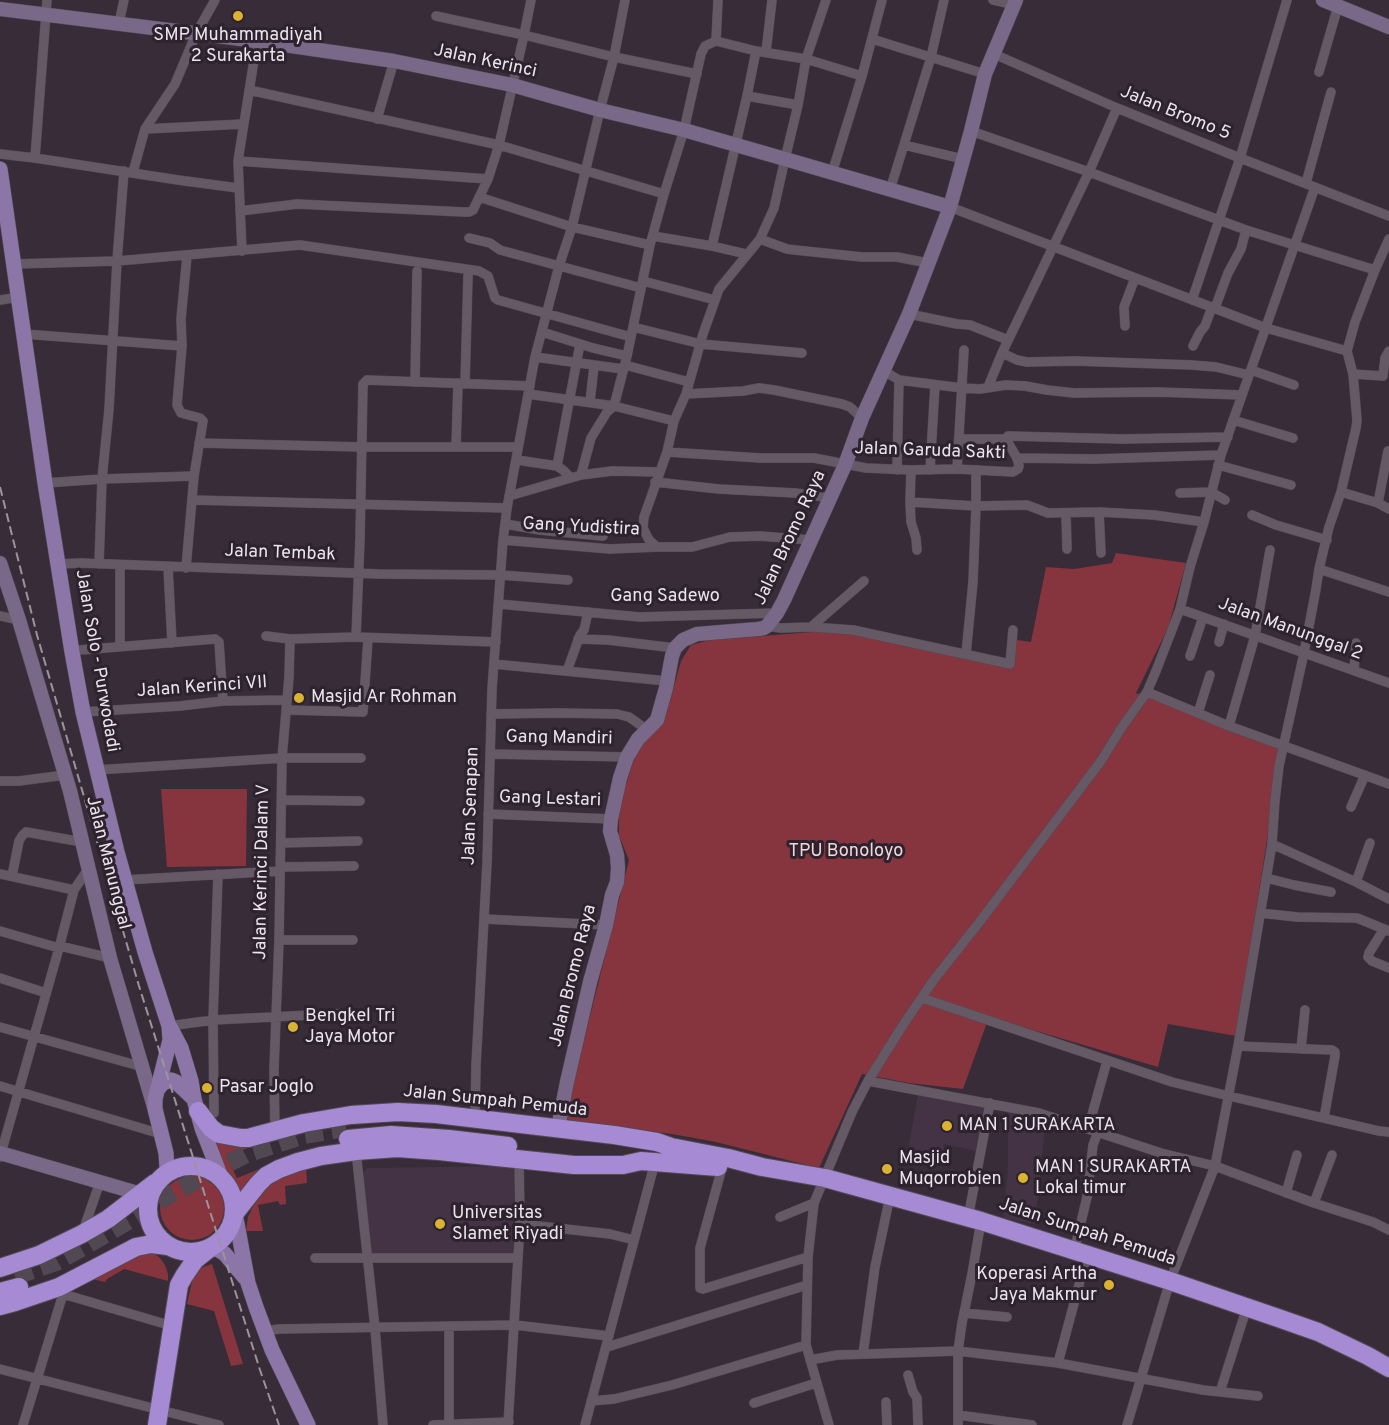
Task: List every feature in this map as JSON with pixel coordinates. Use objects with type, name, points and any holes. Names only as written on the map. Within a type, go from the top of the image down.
[{"type":"highway","name":"Jalan Sumpah Pemuda","points":[[202,1107],[211,1128],[219,1134],[231,1137],[248,1138],[304,1123],[351,1115],[398,1112],[436,1114],[657,1142],[762,1167],[825,1178],[974,1219],[1170,1281],[1318,1332],[1383,1365]]},
{"type":"highway","points":[[350,1139],[394,1124],[608,1144],[671,1147]]},
{"type":"highway","points":[[350,1139],[391,1135],[449,1139],[648,1162]]},
{"type":"highway","name":"Jalan Sumpah Pemuda","points":[[235,1213],[266,1176],[298,1162],[321,1156],[350,1139],[397,1148],[574,1165],[607,1166],[648,1162],[722,1168],[762,1167]]},
{"type":"highway","points":[[0,1292],[9,1278],[39,1255],[108,1219],[173,1170],[190,1166],[206,1168],[221,1177],[231,1190],[235,1213],[224,1238],[195,1260],[179,1285],[158,1417]]},
{"type":"highway","points":[[162,1177],[150,1194],[148,1211],[152,1228],[168,1246],[179,1285]]},
{"type":"highway","points":[[0,1306],[61,1291],[136,1247],[150,1244],[168,1246],[186,1252],[210,1248]]},
{"type":"main road","name":"Jalan Solo - Purwodadi","points":[[0,169],[45,483],[83,712],[124,880],[169,1026],[180,1048],[202,1107],[202,1128],[221,1177]]},
{"type":"main road","name":"Jalan Solo - Purwodadi","points":[[155,1109],[170,1040],[169,1026]]},
{"type":"main road","points":[[158,1089],[163,1083],[171,1080],[176,1082],[202,1107]]},
{"type":"main road","name":"Jalan Manunggal","points":[[155,1109],[166,1158],[162,1177]]},
{"type":"main road","points":[[235,1213],[248,1283],[272,1350],[308,1425]]},
{"type":"main road","points":[[210,1248],[225,1254],[248,1283]]},
{"type":"street","points":[[35,158],[48,0]]},
{"type":"street","points":[[119,23],[124,0]]},
{"type":"street","points":[[99,564],[102,479],[109,409],[117,261],[129,172],[145,129],[176,84],[196,34],[215,0]]},
{"type":"street","points":[[240,212],[297,204],[469,212],[473,210],[488,179],[499,145],[531,0]]},
{"type":"street","name":"Jalan Senapan","points":[[475,1118],[491,714],[507,508],[535,357],[559,266],[572,227],[614,57],[624,0]]},
{"type":"street","points":[[716,41],[718,0]]},
{"type":"street","points":[[712,246],[772,0]]},
{"type":"street","points":[[657,547],[649,540],[643,522],[655,482],[667,452],[675,421],[686,394],[719,289],[760,239],[774,208],[798,105],[806,59],[826,0]]},
{"type":"street","points":[[832,173],[862,76],[882,0]]},
{"type":"street","points":[[890,190],[931,57],[944,0]]},
{"type":"street","points":[[993,0],[1015,2]]},
{"type":"street","points":[[1287,0],[1240,158],[1389,216]]},
{"type":"street","points":[[1323,0],[1389,27]]},
{"type":"street","name":"Jalan Bromo Raya","points":[[558,1128],[590,982],[617,882],[617,855],[610,831],[620,778],[627,757],[638,739],[660,714],[672,656],[675,648],[683,640],[697,634],[758,629],[768,626],[784,600],[830,500],[862,418],[909,314],[950,207],[985,74],[1015,2]]},
{"type":"street","points":[[1319,72],[1338,6]]},
{"type":"street","name":"Jalan Kerinci","points":[[0,9],[257,41],[394,62],[512,85],[600,110],[684,130],[950,207]]},
{"type":"street","points":[[436,16],[697,74]]},
{"type":"street","points":[[872,39],[985,74]]},
{"type":"street","points":[[242,250],[238,161],[257,41]]},
{"type":"street","points":[[581,475],[591,438],[607,412],[614,406],[652,241],[705,46],[716,41],[761,52],[806,59],[862,76]]},
{"type":"street","name":"Jalan Bromo 5","points":[[994,54],[1117,108],[1240,158],[1192,300]]},
{"type":"street","points":[[377,118],[394,62]]},
{"type":"street","points":[[249,90],[499,145],[664,194]]},
{"type":"street","points":[[827,1424],[806,1345],[808,1257],[814,1203],[852,1112],[868,1081],[903,1025],[933,981],[1101,761],[1147,692],[1180,609],[1221,454],[1280,291],[1311,185],[1331,92]]},
{"type":"street","points":[[747,96],[798,105]]},
{"type":"street","points":[[988,387],[1117,108]]},
{"type":"street","points":[[145,129],[243,124]]},
{"type":"street","points":[[972,130],[1246,230],[1375,270]]},
{"type":"street","points":[[904,144],[963,159]]},
{"type":"street","points":[[0,154],[238,188]]},
{"type":"street","points":[[238,161],[488,179]]},
{"type":"street","points":[[479,197],[572,227],[652,241],[712,246],[746,254]]},
{"type":"street","points":[[950,207],[1266,328],[1347,351]]},
{"type":"street","points":[[1193,346],[1205,326],[1241,249],[1246,230]]},
{"type":"street","points":[[470,238],[490,243],[500,250],[559,266],[715,300]]},
{"type":"street","points":[[760,239],[787,249],[862,257],[897,257],[928,263]]},
{"type":"street","points":[[1127,1425],[1170,1281],[1215,1166],[1272,844],[1275,800],[1284,745],[1319,569],[1357,424],[1353,374],[1347,351],[1355,322],[1389,239]]},
{"type":"street","points":[[15,264],[117,261],[300,245],[479,271],[488,276],[495,298],[498,300],[632,332],[701,344],[802,353]]},
{"type":"street","points":[[186,567],[194,476],[202,419],[181,413],[178,409],[182,346],[181,319],[187,256]]},
{"type":"street","points":[[415,382],[417,271]]},
{"type":"street","points":[[456,447],[468,276]]},
{"type":"street","points":[[1125,326],[1124,307],[1134,278]]},
{"type":"street","points":[[0,300],[19,297]]},
{"type":"street","points":[[909,314],[970,325],[1008,340]]},
{"type":"street","points":[[542,332],[580,344],[625,364],[689,382]]},
{"type":"street","points":[[24,334],[182,346]]},
{"type":"street","points":[[557,466],[580,344]]},
{"type":"street","points":[[957,469],[964,350]]},
{"type":"street","points":[[1353,374],[1386,378],[1385,358],[1389,351]]},
{"type":"street","points":[[1002,353],[1027,362],[1076,361],[1192,365],[1250,372],[1294,385]]},
{"type":"street","points":[[535,357],[594,366],[625,364]]},
{"type":"street","points":[[590,402],[594,366]]},
{"type":"street","points":[[884,371],[899,380],[962,388],[980,389],[1006,385],[1059,392],[1242,395]]},
{"type":"street","points":[[356,637],[363,384],[367,380],[462,383],[529,390],[614,406],[675,421]]},
{"type":"street","points":[[897,470],[899,380]]},
{"type":"street","points":[[930,470],[935,385]]},
{"type":"street","points":[[686,394],[759,388],[774,390],[842,404],[850,407],[862,418]]},
{"type":"street","points":[[1233,420],[1293,438]]},
{"type":"street","points":[[958,439],[1007,440],[1011,435],[1123,440],[1228,437]]},
{"type":"street","name":"Jalan Garuda Sakti","points":[[667,452],[760,458],[814,458],[845,465],[897,470],[957,469],[1014,472],[1018,469],[1017,458],[1007,440]]},
{"type":"street","points":[[199,442],[362,447],[518,447]]},
{"type":"street","points":[[1378,503],[1388,451]]},
{"type":"street","points":[[1017,458],[1094,459],[1221,454]]},
{"type":"street","points":[[517,460],[557,466],[570,477]]},
{"type":"street","points":[[1218,465],[1292,486]]},
{"type":"street","points":[[911,470],[911,522],[917,550]]},
{"type":"street","points":[[966,654],[973,582],[976,470]]},
{"type":"street","points":[[509,496],[581,475],[612,471],[659,472]]},
{"type":"street","points":[[45,483],[194,476]]},
{"type":"street","points":[[655,482],[795,493],[830,500]]},
{"type":"street","points":[[1180,493],[1211,492],[1225,500]]},
{"type":"street","points":[[1341,492],[1378,503],[1389,509]]},
{"type":"street","points":[[192,500],[507,508]]},
{"type":"street","points":[[910,502],[976,506],[1027,505],[1048,513],[1099,512],[1154,515],[1204,522]]},
{"type":"street","points":[[1099,512],[1101,553]]},
{"type":"street","points":[[1066,514],[1067,549]]},
{"type":"street","points":[[1252,515],[1276,525],[1327,540]]},
{"type":"street","points":[[505,524],[603,536]]},
{"type":"street","name":"Gang Yudistira","points":[[503,540],[610,549],[692,547],[730,537],[760,536],[812,540]]},
{"type":"street","points":[[1229,726],[1255,636],[1270,550]]},
{"type":"street","name":"Jalan Manunggal","points":[[0,563],[65,775],[110,958],[155,1109]]},
{"type":"street","name":"Jalan Tembak","points":[[59,564],[501,575],[568,580]]},
{"type":"street","points":[[120,565],[120,647]]},
{"type":"street","points":[[168,567],[172,643]]},
{"type":"street","points":[[1319,569],[1389,592]]},
{"type":"street","points":[[811,627],[864,582]]},
{"type":"street","name":"Gang Sadewo","points":[[499,604],[640,617],[777,613]]},
{"type":"street","name":"Jalan Manunggal 2","points":[[1180,609],[1389,683]]},
{"type":"street","points":[[567,671],[578,639],[584,630],[588,612]]},
{"type":"street","points":[[0,616],[19,620]]},
{"type":"street","points":[[1190,656],[1203,617]]},
{"type":"street","points":[[1219,642],[1224,624]]},
{"type":"street","points":[[768,626],[853,630],[1010,664],[1014,630]]},
{"type":"street","points":[[266,636],[290,639],[356,637],[496,642]]},
{"type":"street","points":[[72,652],[215,639],[219,642],[223,701]]},
{"type":"street","name":"Jalan Kerinci Dalam V","points":[[275,1131],[274,1069],[282,758],[290,639]]},
{"type":"street","name":"Jalan Kerinci VII","points":[[83,712],[223,701],[363,712],[368,639]]},
{"type":"street","points":[[578,639],[675,648]]},
{"type":"street","points":[[1354,670],[1356,644]]},
{"type":"street","points":[[494,664],[667,681]]},
{"type":"street","points":[[1198,713],[1210,675]]},
{"type":"street","points":[[1147,692],[1229,726],[1389,784]]},
{"type":"street","points":[[491,714],[559,712],[617,714],[629,717],[646,729]]},
{"type":"street","name":"Gang Mandiri","points":[[491,754],[627,757]]},
{"type":"street","points":[[96,770],[282,758],[361,758]]},
{"type":"street","points":[[0,781],[65,775]]},
{"type":"street","points":[[1351,807],[1365,775]]},
{"type":"street","points":[[282,800],[360,801]]},
{"type":"street","name":"Gang Lestari","points":[[488,814],[611,819]]},
{"type":"street","points":[[12,876],[19,841],[26,832],[82,842]]},
{"type":"street","points":[[281,843],[358,841]]},
{"type":"street","points":[[1356,882],[1371,843]]},
{"type":"street","points":[[1272,844],[1389,899]]},
{"type":"street","points":[[124,880],[354,866]]},
{"type":"street","points":[[88,870],[74,890],[60,947],[0,1154],[141,1194]]},
{"type":"street","points":[[0,874],[74,890]]},
{"type":"street","points":[[202,1107],[213,1020],[218,874]]},
{"type":"street","points":[[1266,878],[1331,892]]},
{"type":"street","points":[[1260,913],[1364,920],[1387,930],[1368,957],[1389,968]]},
{"type":"street","points":[[484,920],[606,925]]},
{"type":"street","points":[[0,931],[110,958]]},
{"type":"street","points":[[279,940],[353,940]]},
{"type":"street","points":[[0,978],[46,993]]},
{"type":"street","points":[[922,998],[1172,1082],[1385,1131]]},
{"type":"street","points":[[1301,1048],[1305,1010]]},
{"type":"street","points":[[169,1026],[213,1020],[351,1013]]},
{"type":"street","points":[[0,1026],[143,1067]]},
{"type":"street","points":[[1238,1046],[1301,1048],[1335,1052],[1324,1118]]},
{"type":"street","points":[[1088,1129],[1107,1061]]},
{"type":"street","points":[[868,1081],[1039,1113],[1161,1153],[1215,1166],[1381,1226]]},
{"type":"street","points":[[0,1086],[161,1134]]},
{"type":"street","points":[[990,1103],[958,1351],[958,1420],[1032,1425]]},
{"type":"street","points":[[1058,1362],[1081,1254],[1093,1144],[1098,1132]]},
{"type":"street","points":[[350,1139],[375,1328],[383,1425]]},
{"type":"street","points":[[1286,1192],[1297,1155]]},
{"type":"street","points":[[1314,1203],[1332,1155]]},
{"type":"street","points":[[433,1425],[509,1424],[520,1224],[519,1159]]},
{"type":"street","points":[[585,1425],[634,1240],[648,1162]]},
{"type":"street","points":[[722,1168],[700,1248],[700,1288],[808,1257]]},
{"type":"street","points":[[82,1234],[99,1182]]},
{"type":"street","points":[[863,1354],[875,1267],[890,1196]]},
{"type":"street","points":[[780,1217],[814,1203]]},
{"type":"street","points":[[520,1224],[610,1234],[634,1240]]},
{"type":"street","points":[[315,1258],[518,1258]]},
{"type":"street","points":[[607,1347],[807,1285]]},
{"type":"street","points":[[23,1425],[38,1379],[61,1291],[172,1326]]},
{"type":"street","points":[[1220,1392],[1247,1307]]},
{"type":"street","points":[[964,1313],[1007,1317]]},
{"type":"street","points":[[265,1331],[515,1325],[609,1336]]},
{"type":"street","points":[[449,1326],[449,1425]]},
{"type":"street","points":[[591,1401],[614,1399],[672,1384],[806,1345]]},
{"type":"street","points":[[810,1360],[837,1355],[958,1351],[1058,1362],[1220,1392],[1258,1396]]},
{"type":"street","points":[[0,1369],[158,1417],[219,1425]]},
{"type":"street","points":[[908,1374],[917,1398],[918,1425]]},
{"type":"street","points":[[754,1403],[816,1383]]},
{"type":"street","points":[[886,1402],[887,1425]]},
{"type":"shaded area","name":"MAN 1 SURAKARTA","points":[[918,1094],[985,1108],[977,1151],[944,1144],[943,1164],[907,1156]]},
{"type":"shaded area","name":"MAN 1 SURAKARTA Lokal timur","points":[[1008,1109],[1046,1117],[1035,1224],[1003,1218],[1008,1167]]},
{"type":"shaded area","name":"Universitas Slamet Riyadi","points":[[505,1166],[514,1170],[515,1174],[513,1254],[369,1255],[363,1177],[367,1168]]},
{"type":"green space","name":"TPU Bonoloyo","points":[[1116,553],[1186,563],[1168,628],[1136,693],[1280,748],[1236,1036],[1168,1024],[1158,1067],[989,1017],[963,1089],[909,1083],[862,1074],[819,1168],[716,1142],[564,1120],[629,860],[619,836],[619,816],[625,788],[638,746],[666,715],[681,661],[691,645],[710,640],[826,631],[918,643],[1011,669],[1017,640],[1031,642],[1046,567],[1074,569],[1112,563]]},
{"type":"green space","points":[[161,789],[247,789],[246,866],[167,867]]},
{"type":"green space","points":[[216,1139],[259,1143],[227,1157],[237,1178],[285,1159],[240,1195],[226,1170],[215,1143]]},
{"type":"green space","points":[[306,1167],[307,1183],[285,1186],[286,1204],[280,1205],[278,1201],[258,1205],[263,1231],[246,1231],[248,1217],[262,1193],[279,1178]]},
{"type":"green space","points":[[192,1176],[210,1182],[218,1190],[224,1208],[218,1226],[210,1234],[192,1240],[174,1234],[166,1226],[160,1208],[166,1190],[174,1182]]},
{"type":"green space","points":[[145,1253],[155,1254],[160,1258],[165,1265],[168,1281],[124,1269],[105,1282],[92,1279],[125,1259]]},
{"type":"green space","points":[[212,1264],[243,1364],[231,1366],[214,1311],[187,1304],[193,1277],[203,1267]]},
{"type":"tunnel","points":[[15,1276],[56,1262],[167,1196],[246,1154],[305,1135],[346,1128]]},
{"type":"railway","points":[[0,487],[37,635],[139,986],[279,1425]]},
{"type":"place","name":"SMP Muhammadiyah 2 Surakarta","points":[[238,16]]},
{"type":"place","name":"Masjid Ar Rohman","points":[[299,698]]},
{"type":"place","name":"Bengkel Tri Jaya Motor","points":[[293,1027]]},
{"type":"place","name":"Pasar Joglo","points":[[207,1088]]},
{"type":"place","name":"MAN 1 SURAKARTA","points":[[947,1126]]},
{"type":"place","name":"Masjid Muqorrobien","points":[[887,1169]]},
{"type":"place","name":"MAN 1 SURAKARTA Lokal timur","points":[[1023,1178]]},
{"type":"place","name":"Universitas Slamet Riyadi","points":[[440,1224]]},
{"type":"place","name":"Koperasi Artha Jaya Makmur","points":[[1109,1285]]}]
